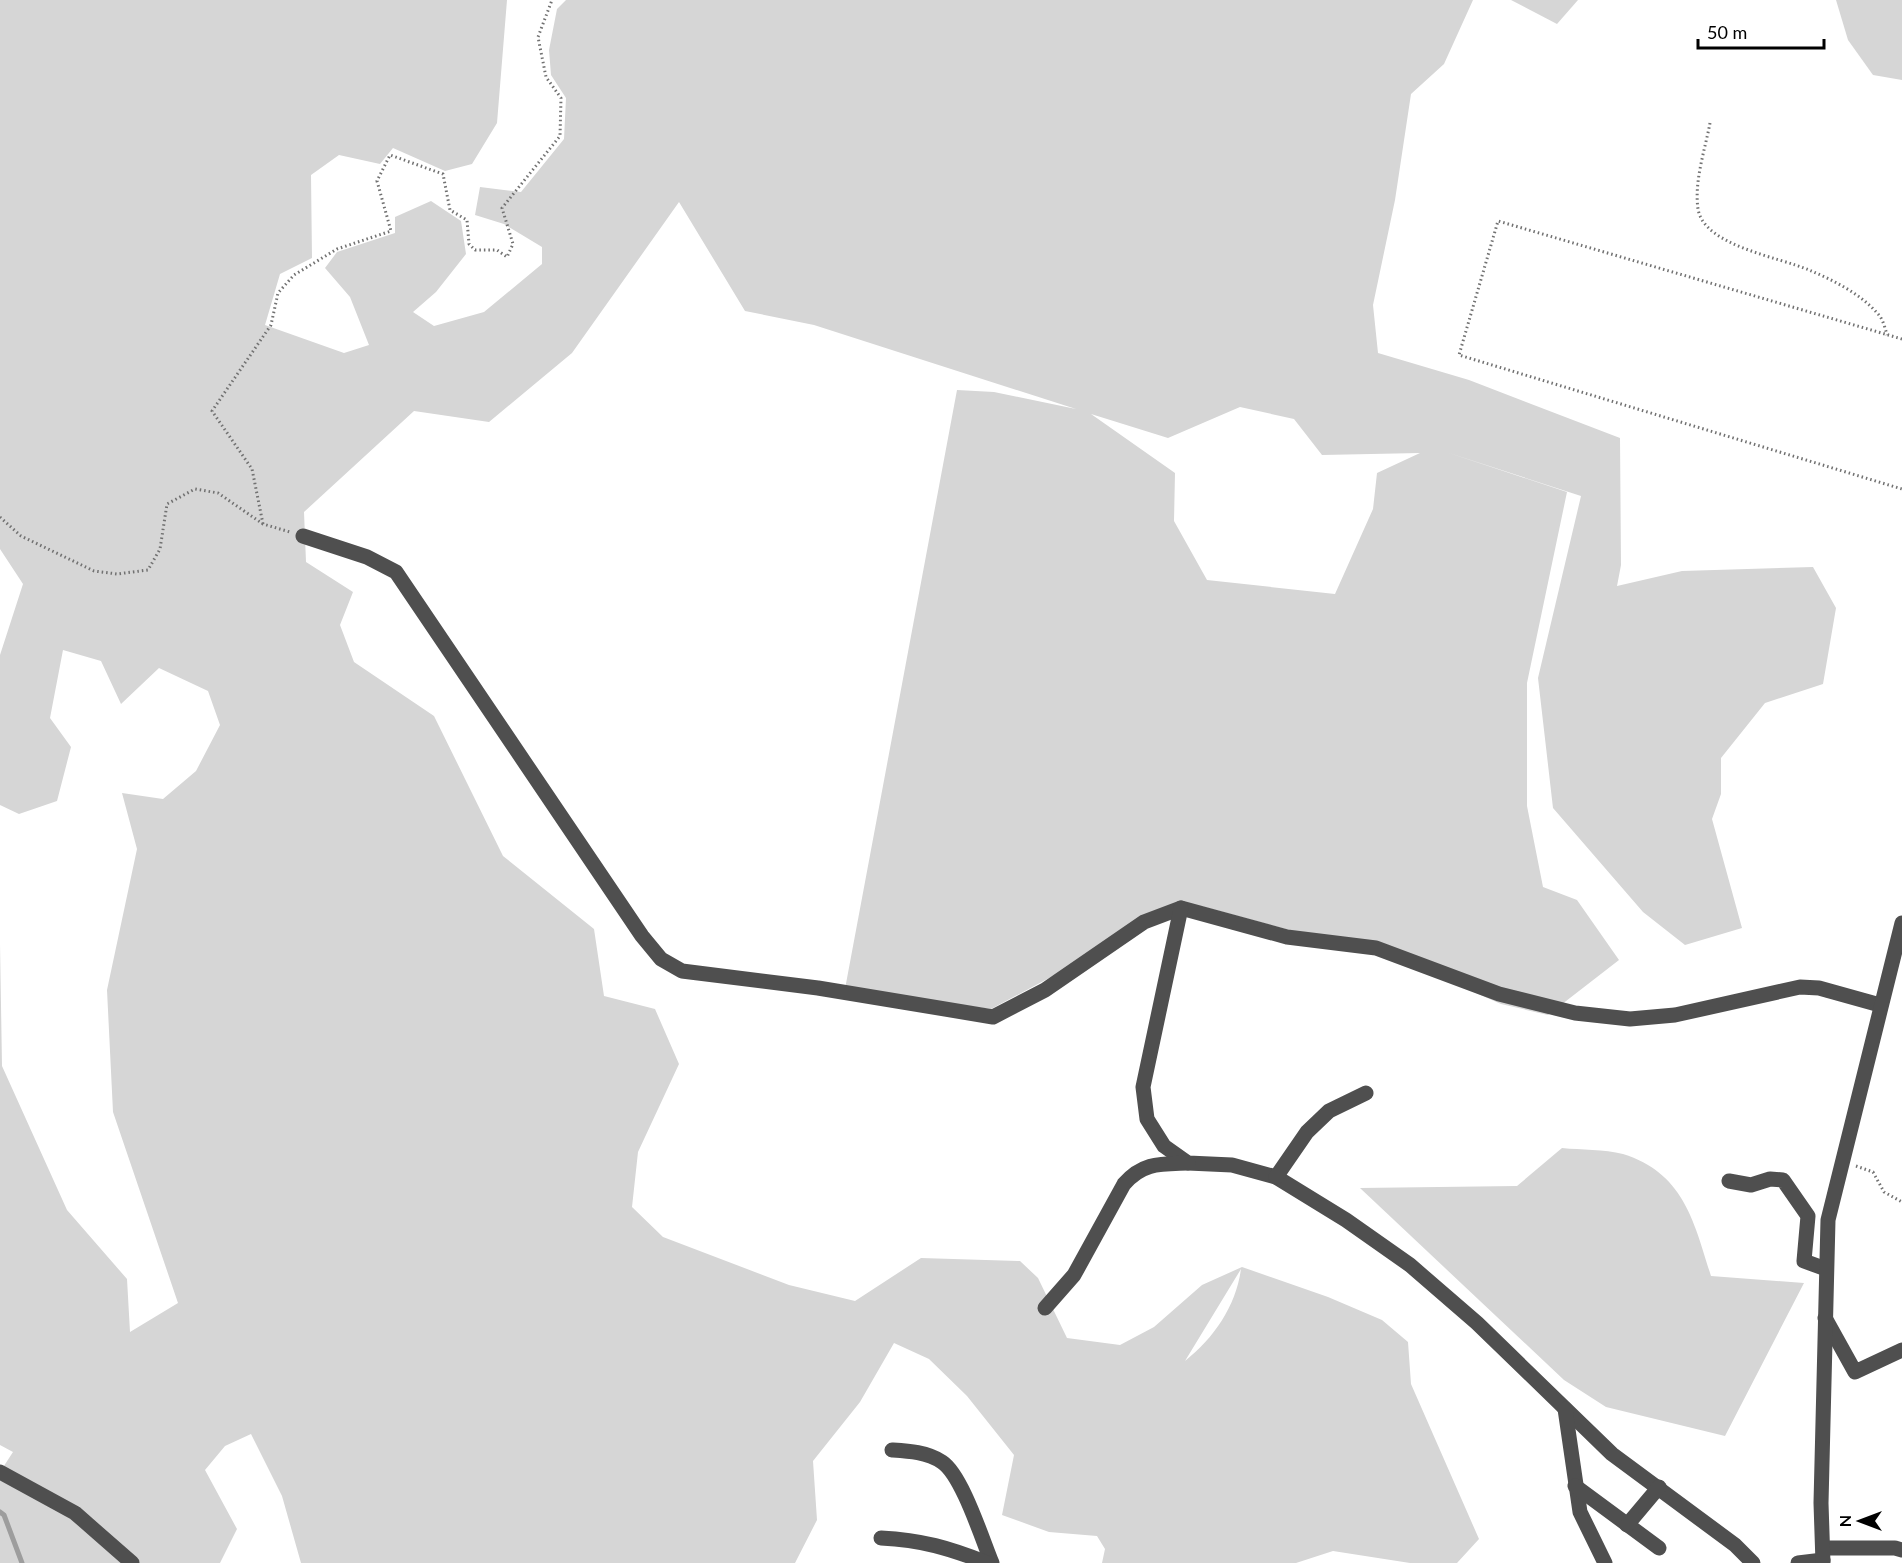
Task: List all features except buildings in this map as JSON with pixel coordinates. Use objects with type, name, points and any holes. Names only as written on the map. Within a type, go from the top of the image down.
[{"type":"street","points":[[303,536],[367,556],[396,572],[642,936],[661,959],[682,971],[818,988],[993,1017],[1046,990],[1144,922],[1181,908],[1287,937],[1376,948],[1499,993],[1575,1013],[1630,1019],[1675,1016],[1800,987],[1819,988],[1880,1005]]},
{"type":"street","points":[[1181,908],[1143,1087],[1147,1119],[1164,1146],[1188,1163]]},
{"type":"street","points":[[1823,1557],[1821,1503],[1828,1220],[1840,1164],[1902,922]]},
{"type":"street","points":[[1276,1177],[1307,1132],[1329,1111],[1366,1093]]},
{"type":"street","points":[[1045,1308],[1074,1275],[1124,1184],[1134,1172],[1153,1165],[1188,1163],[1232,1165],[1276,1177],[1346,1220],[1410,1265],[1511,1353],[1612,1454],[1736,1545],[1753,1563]]},
{"type":"street","points":[[1729,1180],[1751,1185],[1770,1179],[1783,1180],[1808,1216],[1804,1261],[1826,1269]]},
{"type":"street","points":[[1825,1318],[1855,1372],[1902,1350]]},
{"type":"street","points":[[1565,1409],[1580,1512],[1605,1563]]},
{"type":"street","points":[[892,1450],[915,1452],[943,1462],[960,1485],[992,1563]]},
{"type":"street","points":[[0,1472],[75,1513],[132,1563]]},
{"type":"street","points":[[1575,1486],[1659,1548]]},
{"type":"street","points":[[1627,1525],[1659,1487]]},
{"type":"street","points":[[881,1538],[913,1539],[938,1544],[987,1563]]},
{"type":"street","points":[[1798,1563],[1823,1557],[1895,1548],[1902,1550]]},
{"type":"path","points":[[263,524],[252,469],[212,411],[271,325],[278,293],[294,275],[337,249],[391,231],[377,181],[390,155],[443,174],[450,210],[466,220],[469,244],[476,250],[497,250],[507,257],[513,244],[502,208],[560,136],[561,98],[546,77],[538,37],[552,0]]},
{"type":"path","points":[[1710,123],[1697,190],[1698,210],[1703,222],[1716,235],[1738,246],[1808,269],[1836,283],[1880,315],[1887,335]]},
{"type":"path","points":[[1902,339],[1498,221],[1459,355],[1902,489]]},
{"type":"path","points":[[0,517],[21,536],[94,571],[117,574],[148,570],[160,549],[167,504],[195,489],[218,494],[263,524],[303,536]]},
{"type":"path","points":[[1840,1164],[1873,1172],[1884,1192],[1902,1202]]},
{"type":"shaded area","points":[[0,0],[507,0],[497,123],[472,164],[445,171],[393,148],[380,164],[339,155],[311,175],[312,258],[280,274],[265,325],[344,353],[369,345],[350,297],[325,268],[337,252],[395,233],[395,217],[431,201],[461,221],[466,254],[436,292],[413,312],[434,326],[484,312],[542,264],[542,247],[504,224],[475,215],[480,187],[521,192],[564,139],[566,98],[551,75],[549,50],[557,9],[566,0],[1473,0],[1444,64],[1411,94],[1395,200],[1373,305],[1378,353],[1469,380],[1620,438],[1621,565],[1617,586],[1682,571],[1813,567],[1836,608],[1823,684],[1765,703],[1721,758],[1721,794],[1712,819],[1742,928],[1685,945],[1643,912],[1553,808],[1538,678],[1581,496],[1446,452],[1567,492],[1527,683],[1527,806],[1543,887],[1577,900],[1619,960],[1548,1015],[1501,1004],[1403,961],[1201,906],[1163,908],[1094,954],[991,1009],[845,989],[957,390],[994,392],[1076,409],[814,325],[745,311],[679,202],[572,353],[489,422],[414,411],[304,512],[306,562],[353,592],[340,625],[354,662],[434,716],[503,856],[594,929],[604,996],[655,1009],[679,1064],[638,1152],[632,1207],[663,1237],[789,1285],[855,1301],[921,1258],[1020,1261],[1038,1278],[1067,1338],[1120,1345],[1154,1327],[1202,1285],[1242,1267],[1328,1297],[1382,1320],[1408,1342],[1411,1384],[1479,1539],[1457,1563],[1410,1563],[1333,1551],[1296,1563],[1102,1563],[1105,1549],[1097,1536],[1049,1532],[1002,1515],[1014,1455],[967,1396],[929,1359],[894,1343],[860,1402],[813,1461],[817,1520],[795,1563],[301,1563],[282,1496],[251,1434],[225,1446],[205,1470],[237,1529],[220,1563],[0,1563],[0,1472],[13,1452],[0,1445],[0,944],[2,1066],[67,1210],[127,1279],[130,1332],[178,1303],[113,1112],[107,990],[137,849],[122,793],[163,799],[196,771],[220,725],[208,691],[159,668],[121,704],[101,661],[63,650],[50,718],[71,747],[57,801],[19,814],[0,805],[0,655],[23,584],[0,549]],"holes":[[[1240,407],[1294,419],[1322,455],[1420,453],[1377,473],[1373,509],[1335,594],[1207,580],[1174,521],[1175,473],[1091,414],[1168,438]],[[1241,1269],[1234,1296],[1222,1320],[1196,1352],[1185,1361]]]},
{"type":"shaded area","points":[[1511,0],[1578,0],[1557,24]]},
{"type":"shaded area","points":[[1836,0],[1902,0],[1902,80],[1873,75],[1848,40]]},
{"type":"shaded area","points":[[1562,1148],[1616,1152],[1644,1162],[1660,1173],[1684,1202],[1699,1237],[1711,1276],[1804,1283],[1725,1436],[1606,1407],[1564,1380],[1360,1188],[1517,1186]]},
{"type":"waterway","points":[[0,1512],[4,1515],[22,1563]]}]
